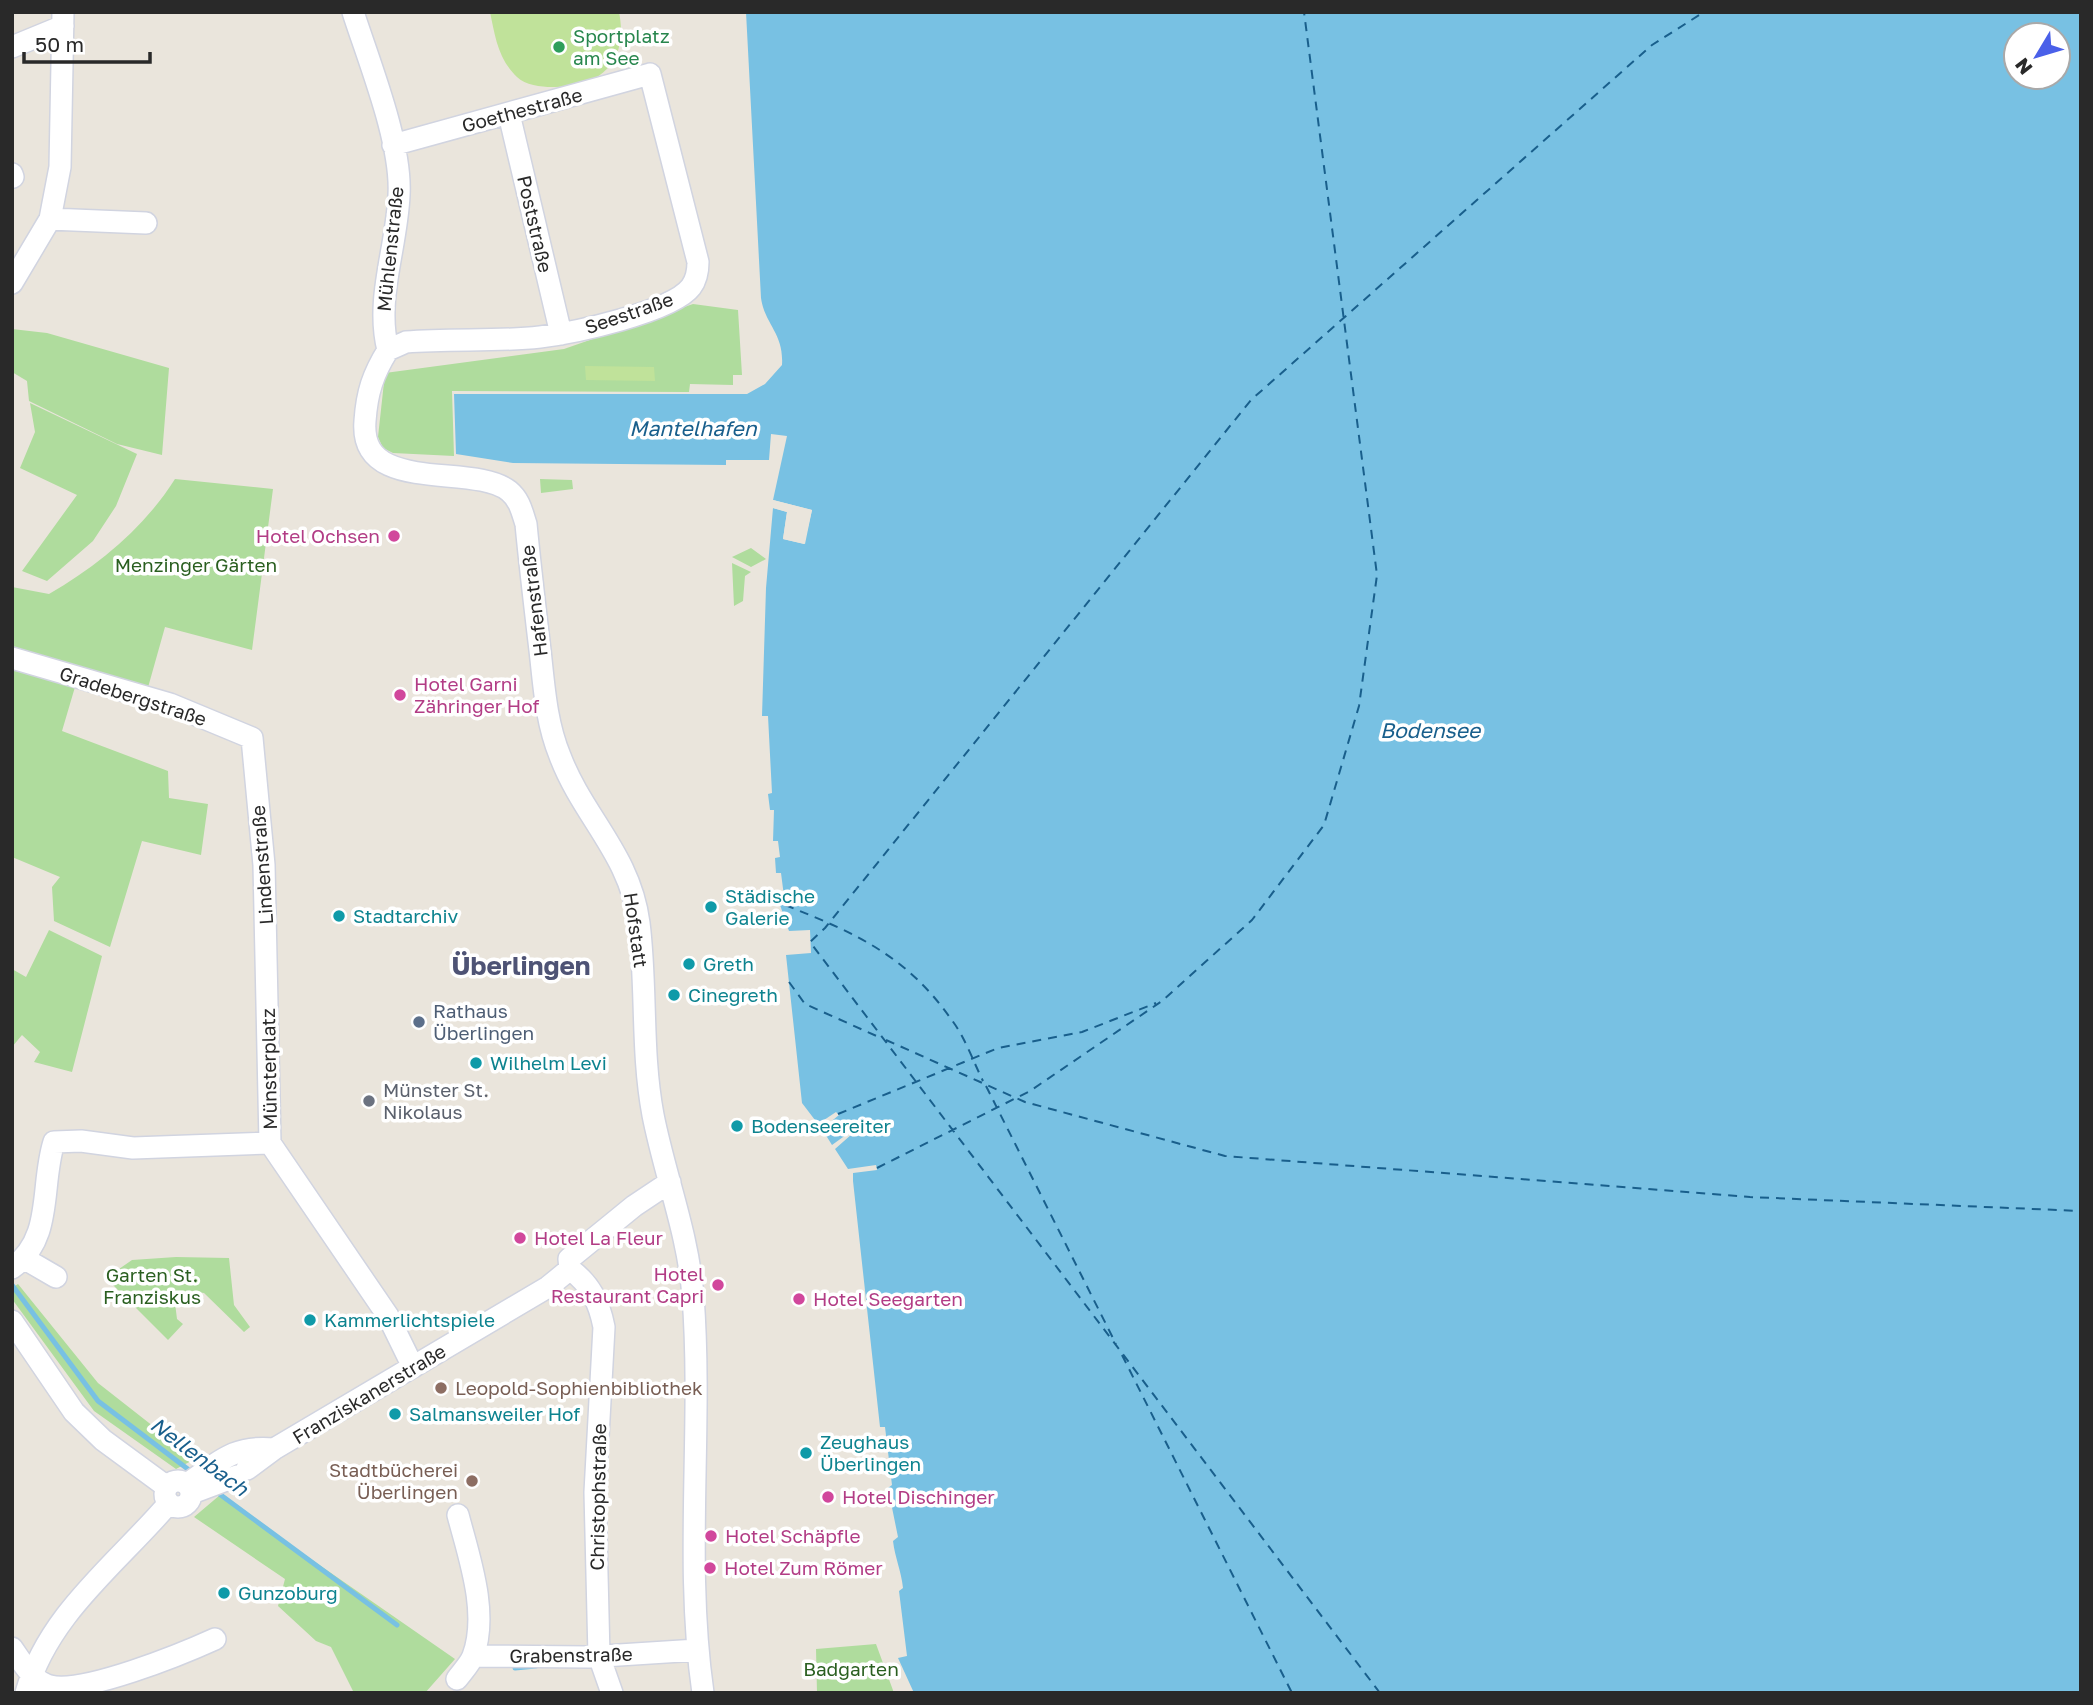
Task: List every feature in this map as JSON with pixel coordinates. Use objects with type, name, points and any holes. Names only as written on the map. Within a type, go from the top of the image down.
[{"type":"street","name":"Mühlenstraße","points":[[353,12],[393,145],[400,192],[383,304],[383,330],[388,350]]},
{"type":"street","points":[[12,47],[63,19],[60,167],[50,219],[12,283]]},
{"type":"street","name":"Goethestraße","points":[[393,145],[650,74]]},
{"type":"street","name":"Seestraße","points":[[388,350],[419,340],[561,334],[597,327],[677,298],[691,288],[698,275],[698,262],[650,74]]},
{"type":"street","name":"Poststraße","points":[[509,114],[561,334]]},
{"type":"street","points":[[50,219],[146,223]]},
{"type":"street","name":"Hafenstraße","points":[[388,350],[370,383],[364,430],[366,444],[384,462],[432,475],[495,483],[508,490],[520,503],[526,524],[548,715],[560,756],[580,798],[617,853]]},
{"type":"street","name":"Gradebergstraße","points":[[12,658],[170,704],[252,738]]},
{"type":"street","name":"Lindenstraße","points":[[252,738],[264,865],[268,992]]},
{"type":"street","name":"Hofstatt","points":[[617,853],[627,877],[638,920],[653,1115],[689,1261],[696,1358],[693,1586],[703,1693]]},
{"type":"street","name":"Münsterplatz","points":[[268,992],[270,1143],[388,1316],[413,1367]]},
{"type":"street","points":[[56,1277],[17,1265],[45,1216],[48,1160],[54,1142],[81,1141],[133,1148],[270,1143]]},
{"type":"street","name":"Franziskanerstraße","points":[[29,1684],[71,1606],[179,1492],[229,1473],[274,1449],[548,1287],[570,1269],[569,1259],[634,1206],[673,1190]]},
{"type":"street","name":"Christophstraße","points":[[570,1269],[592,1291],[600,1306],[604,1327],[595,1492],[599,1657],[612,1693]]},
{"type":"street","points":[[12,1321],[82,1419],[103,1440],[179,1492]]},
{"type":"street","name":"Franziskanerstraße","points":[[229,1473],[250,1446],[274,1449]]},
{"type":"street","points":[[457,1679],[473,1656],[478,1616],[477,1589],[458,1515]]},
{"type":"street","points":[[12,1648],[29,1684],[50,1686],[90,1682],[166,1661],[215,1639]]},
{"type":"street","name":"Grabenstraße","points":[[473,1656],[599,1657],[697,1650]]},
{"type":"green space","name":"Sportplatz am See","points":[[490,12],[619,12],[620,45],[608,68],[585,83],[548,87],[533,85],[520,80],[505,63],[498,47]]},
{"type":"green space","points":[[693,304],[738,310],[742,375],[733,375],[733,385],[690,384],[689,392],[452,391],[454,456],[393,453],[383,448],[378,437],[385,373],[564,349]]},
{"type":"green space","points":[[12,329],[47,333],[169,368],[162,455],[117,444],[29,401],[27,381],[12,372]]},
{"type":"green space","points":[[585,366],[654,367],[655,381],[586,380]]},
{"type":"green space","points":[[30,403],[137,454],[116,506],[93,541],[47,581],[22,571],[77,495],[20,468],[35,432]]},
{"type":"green space","name":"Menzinger Gärten","points":[[175,479],[273,489],[252,650],[165,627],[147,691],[12,652],[12,587],[49,594],[67,583],[103,558],[135,529]]},
{"type":"green space","points":[[540,479],[572,480],[573,489],[541,493]]},
{"type":"green space","points":[[751,548],[766,559],[751,567],[732,557]]},
{"type":"green space","points":[[732,563],[751,572],[745,576],[743,601],[734,606]]},
{"type":"green space","points":[[12,668],[75,687],[62,731],[168,771],[169,798],[208,804],[201,855],[142,841],[110,947],[54,921],[52,887],[60,877],[12,857]]},
{"type":"green space","points":[[49,930],[102,956],[72,1072],[34,1062],[40,1052],[22,1035],[12,1047],[12,969],[26,977]]},
{"type":"green space","name":"Garten St. Franziskus","points":[[229,1258],[234,1305],[250,1327],[244,1332],[204,1293],[188,1291],[175,1303],[177,1319],[183,1324],[168,1340],[106,1278],[132,1260]]},
{"type":"green space","points":[[18,1284],[98,1383],[195,1459],[176,1469],[94,1411],[12,1299],[12,1288]]},
{"type":"green space","points":[[220,1495],[455,1659],[425,1693],[354,1693],[331,1647],[316,1641],[278,1606],[285,1579],[194,1517]]},
{"type":"green space","name":"Badgarten","points":[[876,1644],[894,1693],[817,1693],[816,1649]]},
{"type":"water","name":"Bodensee","points":[[746,12],[2081,12],[2081,1693],[914,1693],[898,1658],[907,1656],[899,1591],[903,1588],[893,1541],[898,1537],[888,1488],[892,1485],[885,1427],[880,1427],[853,1181],[853,1173],[877,1170],[876,1165],[848,1169],[835,1149],[852,1134],[850,1132],[832,1145],[822,1129],[839,1115],[836,1112],[818,1124],[802,1103],[786,955],[811,953],[810,930],[789,931],[780,905],[785,904],[781,873],[776,873],[775,858],[780,857],[778,841],[773,841],[774,810],[770,810],[768,794],[772,793],[768,716],[762,716],[766,588],[773,508],[787,512],[783,539],[804,544],[812,510],[773,500],[787,436],[771,434],[769,460],[726,460],[726,465],[513,463],[456,454],[454,394],[747,394],[765,384],[782,365],[780,345],[763,307]]},
{"type":"pier","points":[[773,500],[812,510],[805,544],[783,539],[787,512],[773,508],[773,504],[790,509],[787,536],[802,540],[808,512],[773,503]]},
{"type":"waterway","name":"Nellenbach","points":[[12,1285],[98,1401],[193,1473]]},
{"type":"waterway","name":"Nellenbach","points":[[214,1490],[397,1625]]},
{"type":"waterway","points":[[515,1668],[536,1666]]},
{"type":"ferry route","points":[[877,1168],[1030,1091],[1162,1001],[1252,920],[1324,825],[1359,706],[1377,575],[1304,12]]},
{"type":"ferry route","points":[[1380,1693],[810,942],[825,928],[1251,400],[1652,45],[1704,12]]},
{"type":"ferry route","points":[[785,905],[856,936],[877,948],[916,978],[956,1026],[983,1081]]},
{"type":"ferry route","points":[[789,982],[805,1004],[881,1038]]},
{"type":"ferry route","points":[[838,1114],[998,1048],[1082,1032],[1156,1003]]},
{"type":"ferry route","points":[[886,1040],[1025,1102],[1225,1156],[1750,1197],[2081,1211]]},
{"type":"ferry route","points":[[986,1086],[1116,1344]]},
{"type":"ferry route","points":[[1122,1355],[1292,1693]]},
{"type":"place","name":"Sportplatz am See","points":[[559,47]]},
{"type":"place","name":"Hotel Ochsen","points":[[394,536]]},
{"type":"place","name":"Hotel Garni Zähringer Hof","points":[[400,695]]},
{"type":"place","name":"Städische Galerie","points":[[711,907]]},
{"type":"place","name":"Stadtarchiv","points":[[339,916]]},
{"type":"place","name":"Greth","points":[[689,964]]},
{"type":"place","name":"Cinegreth","points":[[674,995]]},
{"type":"place","name":"Rathaus Überlingen","points":[[419,1022]]},
{"type":"place","name":"Wilhelm Levi","points":[[476,1063]]},
{"type":"place","name":"Münster St. Nikolaus","points":[[369,1101]]},
{"type":"place","name":"Bodenseereiter","points":[[737,1126]]},
{"type":"place","name":"Hotel La Fleur","points":[[520,1238]]},
{"type":"place","name":"Hotel Restaurant Capri","points":[[718,1285]]},
{"type":"place","name":"Hotel Seegarten","points":[[799,1299]]},
{"type":"place","name":"Kammerlichtspiele","points":[[310,1320]]},
{"type":"place","name":"Leopold-Sophienbibliothek","points":[[441,1388]]},
{"type":"place","name":"Salmansweiler Hof","points":[[395,1414]]},
{"type":"place","name":"Zeughaus Überlingen","points":[[806,1453]]},
{"type":"place","name":"Stadtbücherei Überlingen","points":[[472,1481]]},
{"type":"place","name":"Hotel Dischinger","points":[[828,1497]]},
{"type":"place","name":"Hotel Schäpfle","points":[[711,1536]]},
{"type":"place","name":"Hotel Zum Römer","points":[[710,1568]]},
{"type":"place","name":"Gunzoburg","points":[[224,1593]]},
{"type":"district","name":"Überlingen","points":[[521,966]]},
{"type":"water label","name":"Mantelhafen","points":[[693,429]]}]
